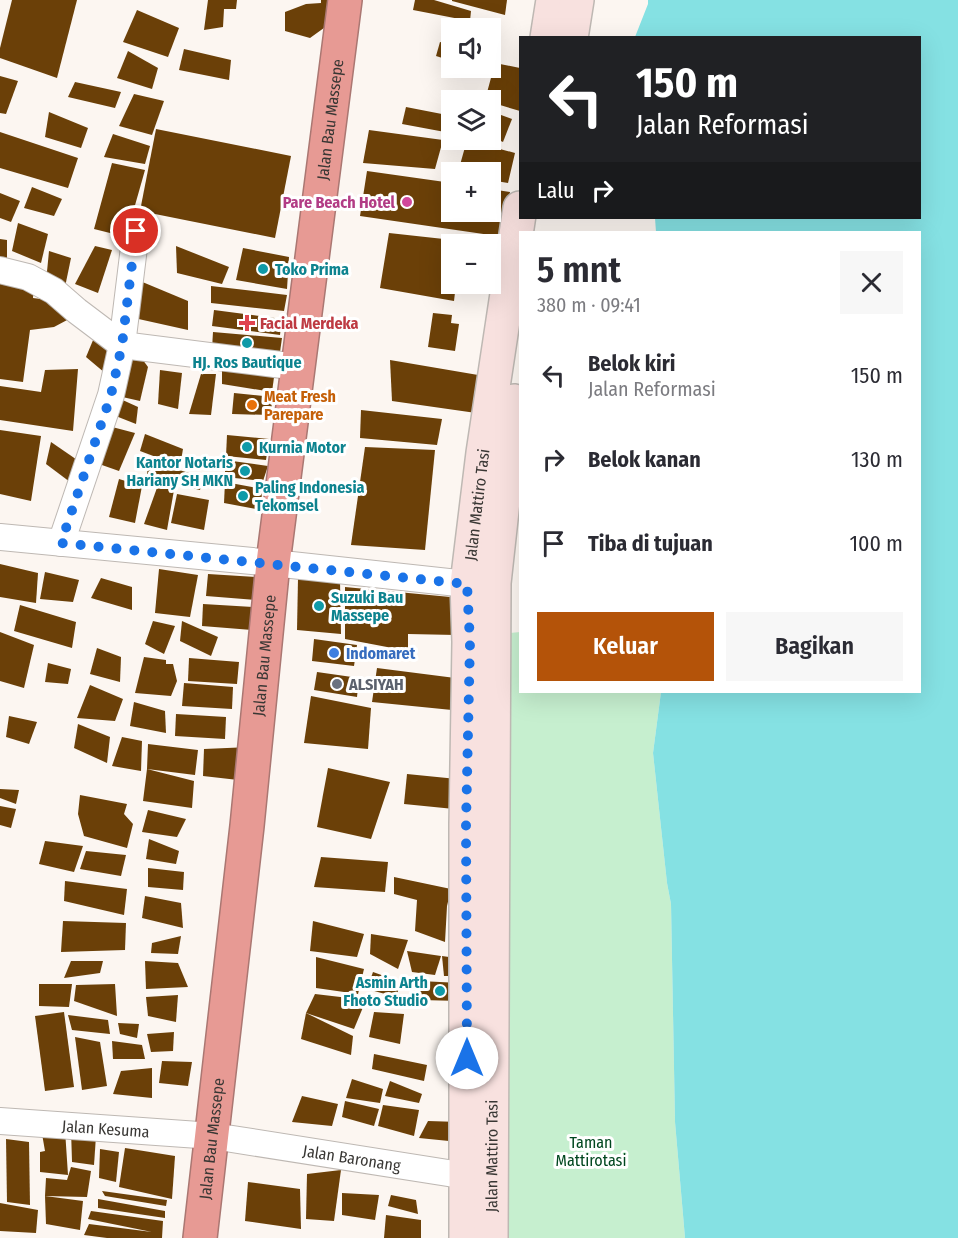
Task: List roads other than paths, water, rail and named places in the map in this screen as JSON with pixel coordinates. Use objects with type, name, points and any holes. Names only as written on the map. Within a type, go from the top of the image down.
[{"type":"highway","name":"Jalan Bau Massepe","points":[[200,1238],[247,826],[273,563],[345,0]]},
{"type":"main road","points":[[547,36],[554,0]]},
{"type":"main road","points":[[571,36],[577,0]]},
{"type":"main road","name":"Jalan Mattiro Tasi","points":[[491,1238],[479,1175],[483,453],[519,215]]},
{"type":"main road","name":"Jalan Mattiro Tasi","points":[[481,584],[519,361]]},
{"type":"main road","name":"Jalan Mattiro Tasi","points":[[466,1238],[479,1175]]},
{"type":"street","points":[[61,543],[111,395],[122,345],[136,231]]},
{"type":"street","points":[[0,270],[28,278],[54,291],[122,345],[298,367]]},
{"type":"street","points":[[0,537],[481,584]]},
{"type":"street","name":"Jalan Kesuma","points":[[0,1121],[213,1136]]},
{"type":"street","name":"Jalan Baronang","points":[[213,1136],[479,1175]]},
{"type":"water","points":[[648,0],[958,0],[958,1238],[685,1238],[675,1122],[671,904],[653,753],[661,693],[921,693],[921,231],[656,231],[655,219],[921,219],[921,36],[635,36]]},
{"type":"place","name":"Pare Beach Hotel","points":[[407,202]]},
{"type":"place","name":"Toko Prima","points":[[263,269]]},
{"type":"place","name":"Facial Merdeka","points":[[247,323]]},
{"type":"place","name":"HJ. Ros Bautique","points":[[247,343]]},
{"type":"place","name":"Meat Fresh Parepare","points":[[252,405]]},
{"type":"place","name":"Kurnia Motor","points":[[247,447]]},
{"type":"place","name":"Kantor Notaris Hariany SH MKN","points":[[245,471]]},
{"type":"place","name":"Paling Indonesia Tekomsel","points":[[243,496]]},
{"type":"place","name":"Suzuki Bau Massepe","points":[[319,606]]},
{"type":"place","name":"Indomaret","points":[[334,653]]},
{"type":"place","name":"ALSIYAH","points":[[337,684]]},
{"type":"place","name":"Asmin Arth Fhoto Studio","points":[[440,991]]},
{"type":"park label","name":"Taman Mattirotasi","points":[[591,1151]]}]
